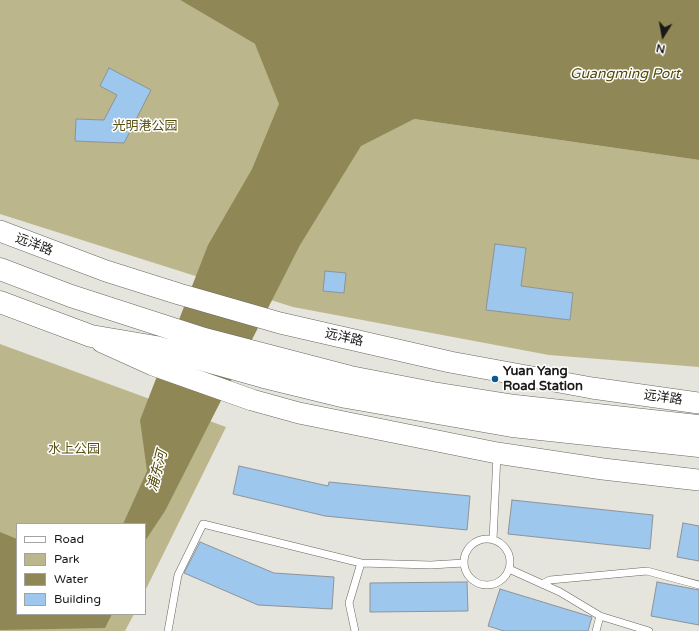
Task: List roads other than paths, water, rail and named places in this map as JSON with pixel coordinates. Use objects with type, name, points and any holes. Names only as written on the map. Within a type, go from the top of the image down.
[{"type":"highway","points":[[0,269],[71,296],[164,326],[270,357],[350,377],[425,392],[531,408],[699,426]]},
{"type":"highway","points":[[0,302],[91,336],[154,356],[309,388],[426,412],[519,427],[699,446]]},
{"type":"main road","name":"远洋路","points":[[0,231],[106,271],[280,323],[465,364],[592,388],[699,403]]},
{"type":"main road","points":[[154,356],[252,400],[299,413],[365,428],[497,453],[603,469],[699,480]]},
{"type":"lane","points":[[493,540],[497,453]]},
{"type":"lane","points":[[168,631],[178,575],[203,524],[361,563],[431,566],[464,563]]},
{"type":"lane","points":[[486,539],[500,543],[509,554],[509,569],[501,580],[488,585],[474,581],[466,570],[464,563],[468,549],[473,544],[486,539]]},
{"type":"lane","points":[[355,631],[349,602],[361,563]]},
{"type":"lane","points":[[509,569],[542,584],[600,616],[649,631]]},
{"type":"lane","points":[[542,584],[550,580],[647,571],[699,585]]},
{"type":"lane","points":[[596,631],[600,616]]},
{"type":"water","name":"Guangming Port","points":[[180,0],[699,0],[699,160],[414,119],[361,146],[300,245],[165,511],[146,540],[146,523],[123,523],[147,471],[140,420],[208,245],[252,169],[279,104],[255,44]]},
{"type":"water","points":[[0,532],[16,539],[16,615],[112,615],[105,628],[0,630]]},
{"type":"place","name":"Yuan Yang Road Station","points":[[495,379]]},
{"type":"park label","name":"光明港公园","points":[[145,127]]},
{"type":"park label","name":"水上公园","points":[[74,450]]},
{"type":"water label","name":"浦东河","points":[[158,471]]}]
